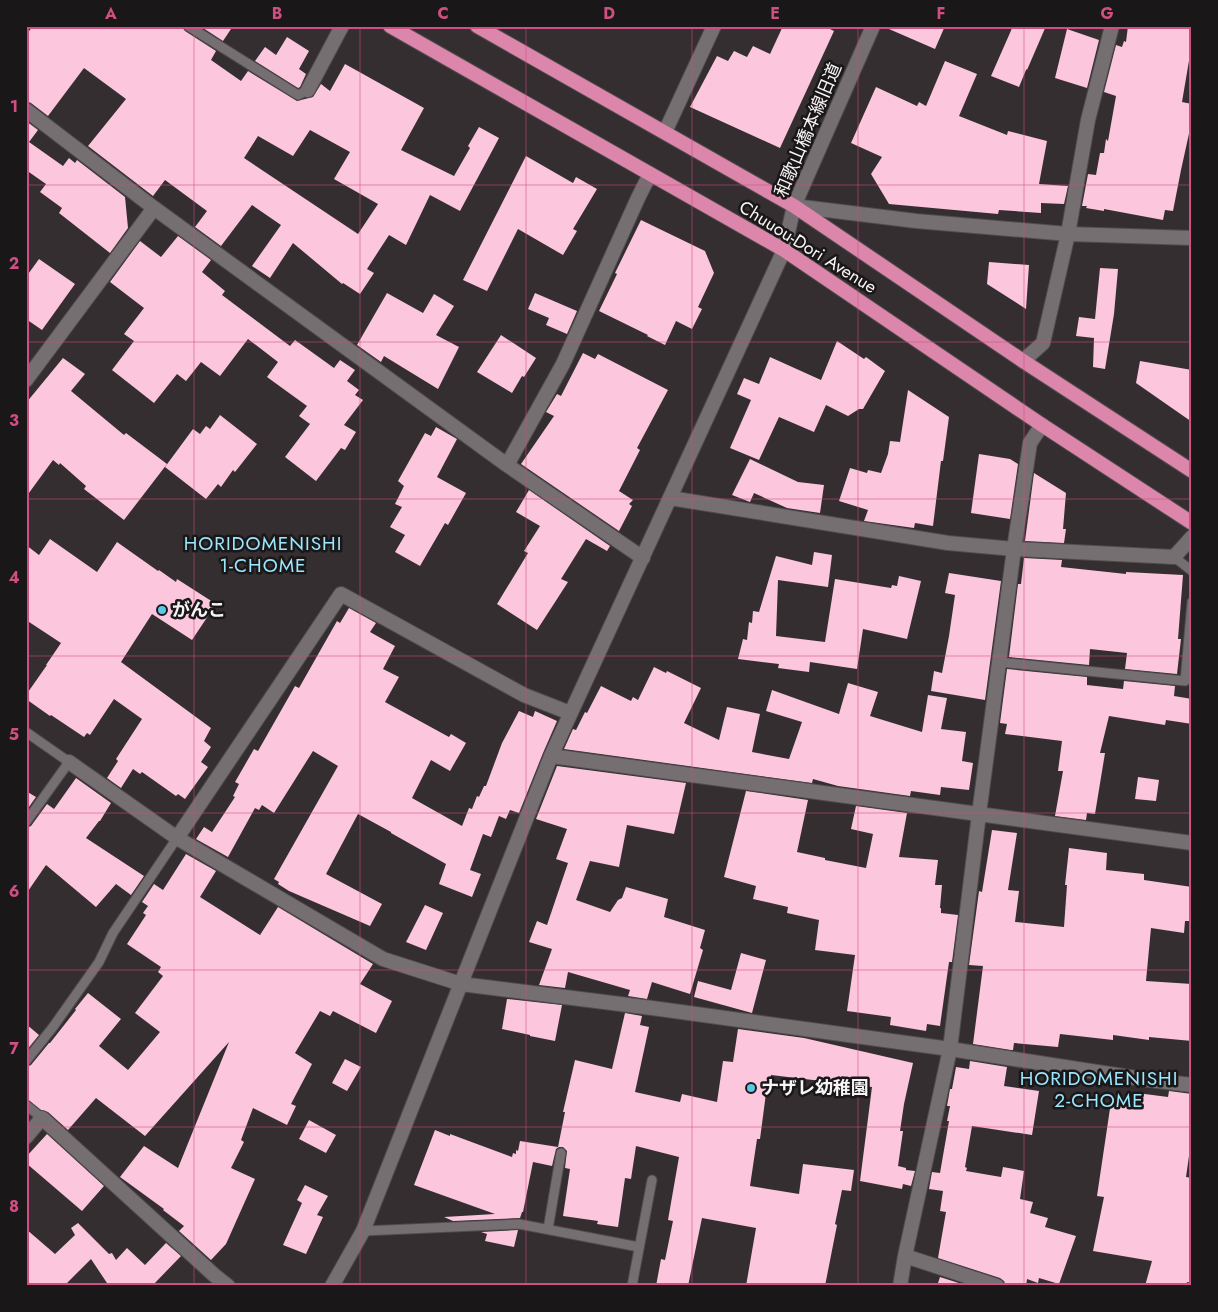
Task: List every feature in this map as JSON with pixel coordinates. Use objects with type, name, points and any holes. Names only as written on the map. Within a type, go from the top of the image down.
[{"type":"highway","name":"Chuuou-Dori Avenue","points":[[390,26],[784,250],[1042,425],[1192,523]]},
{"type":"highway","name":"Chuuou-Dori Avenue","points":[[477,26],[794,206],[1023,361],[1192,471]]},
{"type":"street","points":[[308,90],[342,26]]},
{"type":"street","points":[[665,132],[714,26]]},
{"type":"street","name":"和歌山橋本線旧道","points":[[332,1286],[363,1231],[551,756],[644,558],[784,250],[794,206],[873,26]]},
{"type":"street","points":[[1023,361],[1043,344],[1068,234],[1088,120],[1112,26]]},
{"type":"street","points":[[26,110],[154,208],[507,465],[644,558]]},
{"type":"street","points":[[507,465],[563,364],[650,174]]},
{"type":"street","points":[[794,206],[916,221],[1068,234],[1192,238]]},
{"type":"street","points":[[26,380],[154,208]]},
{"type":"street","points":[[900,1286],[950,1049],[978,814],[1014,549],[1030,443],[1042,425]]},
{"type":"street","points":[[670,498],[930,540],[1014,549],[1174,557],[1192,536]]},
{"type":"street","points":[[178,838],[341,594],[524,695],[570,713]]},
{"type":"street","points":[[551,756],[1192,842]]},
{"type":"street","points":[[69,762],[178,838],[383,959],[461,984],[950,1049],[1192,1085]]},
{"type":"street","points":[[26,1137],[42,1118],[228,1286]]},
{"type":"street","points":[[905,1256],[998,1286]]},
{"type":"lane","points":[[188,26],[298,95],[308,90]]},
{"type":"lane","points":[[1174,557],[1192,571]]},
{"type":"lane","points":[[999,662],[1188,682],[1192,602]]},
{"type":"lane","points":[[26,732],[69,762],[26,822]]},
{"type":"lane","points":[[26,1061],[53,1027],[99,962],[113,933],[178,838]]},
{"type":"lane","points":[[26,1105],[42,1118]]},
{"type":"lane","points":[[548,1229],[561,1153]]},
{"type":"lane","points":[[632,1286],[652,1180]]},
{"type":"lane","points":[[363,1231],[519,1224],[639,1247]]},
{"type":"building","points":[[33,26],[182,26],[185,31],[216,51],[211,60],[241,81],[248,71],[297,101],[313,97],[321,84],[330,91],[345,64],[424,108],[401,150],[454,176],[470,148],[468,146],[479,127],[499,138],[460,211],[430,195],[406,245],[389,235],[367,269],[374,273],[360,294],[342,284],[293,243],[270,278],[252,266],[281,225],[252,205],[221,246],[195,227],[207,211],[165,180],[153,196],[88,146],[126,99],[84,68],[48,116],[26,101],[26,35]],"holes":[[[310,130],[350,152],[334,179],[378,204],[358,234],[244,158],[258,136],[293,156]]]},
{"type":"building","points":[[200,26],[233,26],[223,41]]},
{"type":"building","points":[[783,26],[824,26],[834,31],[780,148],[690,107],[717,56],[728,61],[734,51],[747,57],[753,46],[770,54]]},
{"type":"building","points":[[882,26],[945,26],[935,49]]},
{"type":"building","points":[[1013,26],[1046,26],[1019,87],[991,76]]},
{"type":"building","points":[[1128,26],[1170,26],[1192,29],[1192,43],[1182,102],[1192,104],[1192,120],[1173,211],[1165,210],[1163,220],[1082,206],[1088,174],[1096,175],[1100,153],[1104,153],[1106,139],[1108,141],[1116,96],[1104,92],[1116,45],[1122,47],[1124,41],[1126,42]]},
{"type":"building","points":[[1067,29],[1099,40],[1087,88],[1055,78]]},
{"type":"building","points":[[287,37],[309,51],[299,69],[306,74],[298,88],[255,61],[265,47],[276,55]]},
{"type":"building","points":[[945,61],[977,74],[959,116],[1007,135],[1008,131],[1047,141],[1039,184],[1068,186],[1064,204],[1041,203],[1041,213],[999,210],[998,214],[889,204],[871,174],[882,157],[851,143],[876,87],[917,106],[919,102],[926,106]]},
{"type":"building","points":[[26,121],[38,130],[29,142],[63,166],[69,158],[75,163],[77,160],[125,197],[128,228],[110,253],[59,213],[62,208],[40,192],[46,184],[26,170]]},
{"type":"building","points":[[526,156],[573,183],[576,177],[597,189],[573,229],[577,231],[563,255],[518,229],[487,291],[463,280]]},
{"type":"building","points":[[641,220],[705,251],[714,273],[698,307],[702,309],[692,329],[676,321],[665,345],[599,311]]},
{"type":"building","points":[[178,236],[211,260],[202,272],[225,291],[222,295],[290,346],[295,340],[334,368],[340,360],[355,370],[347,381],[359,390],[355,395],[363,400],[344,425],[356,432],[345,450],[341,448],[316,481],[285,457],[310,424],[299,416],[307,406],[267,377],[278,362],[248,339],[220,376],[201,362],[186,381],[177,374],[154,403],[112,370],[134,341],[124,334],[144,308],[110,282],[140,241],[161,257]]},
{"type":"building","points":[[39,259],[75,284],[42,330],[26,319],[26,277]]},
{"type":"building","points":[[989,262],[1029,265],[1026,309],[987,284]]},
{"type":"building","points":[[1100,268],[1118,269],[1114,314],[1105,369],[1093,367],[1094,338],[1076,336],[1079,317],[1095,319]]},
{"type":"building","points":[[387,293],[423,313],[434,294],[454,306],[436,335],[459,347],[438,389],[384,356],[381,362],[357,345]]},
{"type":"building","points":[[535,293],[577,311],[567,334],[546,325],[549,318],[528,309]]},
{"type":"building","points":[[501,335],[536,358],[512,393],[477,372]]},
{"type":"building","points":[[837,341],[864,359],[866,357],[885,371],[863,409],[859,409],[848,416],[826,405],[814,432],[779,417],[759,460],[730,448],[751,400],[737,394],[744,378],[759,384],[770,357],[821,380]]},
{"type":"building","points":[[583,353],[595,359],[598,354],[668,390],[637,448],[640,450],[619,491],[633,500],[629,504],[632,506],[619,531],[521,464],[554,416],[546,412],[557,394],[561,396]]},
{"type":"building","points":[[63,358],[85,374],[71,391],[124,435],[126,433],[167,464],[124,520],[84,489],[86,486],[60,463],[59,465],[53,460],[26,497],[26,403]]},
{"type":"building","points":[[1140,361],[1192,370],[1192,422],[1136,383]]},
{"type":"building","points":[[908,390],[949,417],[943,461],[941,461],[933,526],[915,523],[914,528],[864,521],[868,510],[839,501],[850,468],[867,473],[868,470],[881,473],[888,454],[890,441],[900,442]]},
{"type":"building","points":[[220,415],[257,444],[235,472],[233,470],[221,487],[218,484],[206,499],[165,467],[193,429],[200,434],[206,426],[210,429]]},
{"type":"building","points":[[436,427],[457,439],[437,477],[466,493],[448,525],[445,523],[420,566],[395,552],[405,535],[390,527],[402,507],[395,504],[404,486],[398,481],[425,433],[431,436]]},
{"type":"building","points":[[979,454],[1010,459],[1018,464],[1010,519],[971,513]]},
{"type":"building","points":[[750,459],[798,482],[824,485],[820,513],[787,508],[754,493],[750,502],[732,495]]},
{"type":"building","points":[[1034,473],[1066,493],[1063,529],[1066,529],[1064,543],[1025,541]]},
{"type":"building","points":[[529,490],[610,546],[607,551],[586,539],[561,579],[568,582],[537,630],[497,604],[528,553],[524,551],[540,526],[516,512]]},
{"type":"building","points":[[50,539],[97,572],[117,542],[158,571],[176,582],[177,579],[216,604],[192,640],[152,614],[121,662],[211,728],[204,741],[211,747],[201,762],[208,767],[185,799],[178,794],[176,796],[142,772],[140,774],[133,769],[121,788],[107,778],[118,761],[116,759],[142,719],[114,699],[90,735],[87,733],[84,737],[26,699],[26,695],[61,643],[26,620],[26,545],[39,555]]},
{"type":"building","points":[[814,552],[832,555],[828,587],[778,580],[776,636],[825,642],[835,579],[891,588],[892,585],[897,586],[899,576],[921,581],[907,639],[863,629],[857,669],[810,662],[809,672],[778,668],[779,664],[738,659],[743,639],[747,640],[749,622],[752,623],[753,611],[759,612],[776,556],[812,565]]},
{"type":"building","points":[[1024,558],[1062,560],[1061,567],[1126,574],[1126,572],[1183,575],[1178,639],[1181,639],[1177,674],[1125,669],[1127,653],[1090,649],[1089,665],[1009,657],[1018,584],[1021,584]]},
{"type":"building","points":[[949,573],[1001,581],[985,700],[931,691],[934,671],[942,673],[949,636],[955,595],[945,593]]},
{"type":"building","points":[[349,608],[376,623],[370,632],[395,646],[383,669],[399,677],[385,702],[449,737],[451,734],[466,743],[450,771],[431,760],[412,798],[462,826],[469,808],[472,809],[477,796],[479,797],[484,786],[486,786],[502,743],[519,711],[533,717],[535,711],[557,721],[519,813],[510,810],[506,819],[499,816],[491,837],[483,834],[470,870],[481,874],[472,897],[439,884],[446,864],[358,814],[326,874],[382,904],[370,926],[289,891],[274,879],[338,766],[313,751],[274,813],[262,805],[259,810],[255,808],[228,857],[196,839],[204,827],[212,832],[235,797],[233,796],[239,784],[235,782],[254,749],[258,751],[295,686],[299,688],[337,621],[340,623]]},
{"type":"building","points":[[654,667],[666,673],[667,671],[701,688],[684,723],[719,740],[727,707],[760,714],[752,752],[789,759],[802,722],[766,711],[772,690],[839,714],[848,683],[878,692],[870,716],[922,732],[928,695],[947,698],[941,729],[966,732],[962,761],[973,763],[969,790],[941,787],[940,795],[911,791],[910,796],[838,786],[813,779],[812,783],[564,749],[573,729],[576,730],[601,686],[631,701],[633,697],[638,700]]},
{"type":"building","points":[[1007,669],[1087,677],[1087,685],[1123,689],[1124,681],[1175,686],[1174,696],[1192,699],[1192,724],[1166,720],[1165,725],[1109,716],[1100,753],[1105,753],[1095,814],[1087,813],[1086,820],[1055,816],[1063,771],[1058,771],[1062,741],[1005,734],[1007,724],[1000,723]]},
{"type":"building","points":[[557,766],[686,783],[674,834],[627,825],[619,867],[590,861],[576,900],[610,912],[618,900],[622,898],[626,887],[668,899],[664,917],[705,930],[700,948],[703,950],[690,994],[652,982],[647,999],[628,996],[630,990],[568,972],[565,988],[539,985],[552,949],[529,942],[537,921],[547,925],[568,863],[556,859],[567,829],[536,819]]},
{"type":"building","points":[[1138,777],[1159,780],[1156,801],[1135,799]]},
{"type":"building","points":[[76,778],[111,803],[100,821],[86,838],[144,876],[131,895],[116,884],[96,907],[46,865],[26,894],[26,828],[31,826],[47,804],[54,809]]},
{"type":"building","points":[[26,791],[36,797],[26,811]]},
{"type":"building","points":[[746,791],[808,800],[797,852],[866,868],[873,834],[851,829],[856,806],[907,813],[899,857],[938,860],[935,885],[942,885],[941,913],[958,915],[952,962],[949,962],[940,1026],[927,1024],[926,1031],[890,1025],[891,1017],[847,1011],[855,955],[815,950],[819,920],[787,913],[788,907],[753,899],[756,886],[724,877]]},
{"type":"building","points":[[992,830],[1017,833],[1008,890],[1019,891],[1015,922],[1064,927],[1067,885],[1065,885],[1069,848],[1107,853],[1106,870],[1144,874],[1144,880],[1192,887],[1190,921],[1185,921],[1184,933],[1151,928],[1146,981],[1192,984],[1192,1041],[1149,1037],[1149,1040],[1113,1035],[1113,1040],[1060,1034],[1058,1047],[1014,1043],[1013,1050],[1011,1050],[973,1044],[983,966],[969,965],[979,891],[982,892]]},
{"type":"building","points":[[186,854],[216,871],[200,897],[260,935],[278,907],[373,964],[360,984],[392,1001],[376,1033],[333,1011],[330,1016],[320,1011],[295,1053],[312,1064],[291,1104],[296,1106],[287,1125],[253,1108],[241,1140],[244,1142],[231,1168],[255,1179],[226,1244],[211,1260],[179,1231],[184,1226],[120,1177],[144,1146],[178,1168],[229,1042],[145,1136],[96,1098],[68,1130],[48,1112],[41,1110],[26,1098],[26,1067],[31,1065],[50,1043],[88,993],[121,1019],[99,1046],[128,1070],[160,1032],[135,1013],[163,976],[158,972],[161,967],[127,944],[146,915],[143,913],[148,906],[142,902],[154,884],[163,890]]},
{"type":"building","points":[[425,905],[443,913],[426,950],[406,942]]},
{"type":"building","points":[[741,953],[766,960],[752,1013],[694,997],[698,981],[731,990]]},
{"type":"building","points":[[507,999],[562,1005],[555,1041],[502,1029]]},
{"type":"building","points":[[625,1013],[642,1016],[640,1025],[649,1027],[635,1092],[680,1102],[682,1094],[717,1102],[723,1061],[733,1062],[738,1029],[804,1038],[913,1063],[900,1131],[903,1131],[898,1166],[906,1168],[906,1170],[915,1171],[911,1186],[903,1184],[902,1189],[860,1181],[872,1087],[771,1075],[768,1078],[760,1139],[757,1139],[750,1186],[799,1194],[803,1164],[854,1170],[851,1191],[842,1190],[825,1286],[746,1286],[756,1228],[702,1218],[688,1286],[656,1286],[661,1259],[665,1260],[673,1221],[668,1220],[679,1157],[636,1146],[631,1179],[625,1178],[618,1227],[597,1224],[598,1221],[563,1216],[570,1169],[565,1168],[567,1151],[563,1147],[556,1149],[552,1166],[533,1162],[523,1212],[520,1218],[453,1221],[444,1217],[495,1214],[414,1185],[435,1130],[512,1157],[513,1153],[516,1154],[516,1150],[518,1151],[520,1141],[558,1147],[565,1112],[563,1112],[575,1060],[612,1069]]},
{"type":"building","points":[[26,1024],[39,1035],[26,1051]]},
{"type":"building","points":[[345,1059],[361,1067],[347,1091],[332,1083]]},
{"type":"building","points":[[970,1061],[1007,1067],[1004,1086],[1039,1091],[1032,1135],[972,1126],[965,1167],[967,1168],[966,1171],[1001,1177],[1003,1167],[1024,1171],[1020,1199],[1033,1202],[1030,1213],[1048,1218],[1045,1227],[1076,1236],[1059,1284],[1039,1278],[1038,1283],[1027,1279],[1026,1286],[1006,1286],[1000,1278],[938,1258],[946,1212],[940,1211],[943,1191],[929,1189],[932,1172],[940,1173],[949,1121],[947,1121],[950,1106],[947,1106],[956,1067],[969,1069]]},
{"type":"building","points":[[1169,1091],[1192,1094],[1192,1135],[1186,1177],[1192,1178],[1192,1283],[1187,1282],[1186,1286],[1145,1286],[1152,1261],[1093,1251],[1104,1197],[1097,1196],[1112,1095],[1136,1099],[1137,1093],[1168,1097]]},
{"type":"building","points":[[309,1120],[336,1135],[326,1153],[299,1139]]},
{"type":"building","points":[[47,1134],[104,1186],[82,1211],[26,1163],[26,1157]]},
{"type":"building","points":[[305,1185],[328,1196],[317,1215],[323,1217],[306,1254],[283,1245],[302,1203],[297,1200]]},
{"type":"building","points":[[78,1223],[109,1254],[112,1253],[116,1260],[127,1248],[145,1265],[166,1243],[181,1256],[152,1286],[109,1286],[91,1259],[64,1286],[26,1286],[26,1229],[55,1254],[75,1235],[71,1228]]},
{"type":"building","points":[[518,1230],[514,1247],[485,1241],[487,1234],[481,1232]]},
{"type":"building","points":[[940,1277],[968,1286],[937,1286]]},
{"type":"place","name":"がんこ","points":[[162,610]]},
{"type":"place","name":"ナザレ幼稚園","points":[[751,1088]]},
{"type":"district","name":"HORIDOMENISHI 1-CHOME","points":[[263,554]]},
{"type":"district","name":"HORIDOMENISHI 2-CHOME","points":[[1099,1089]]}]
